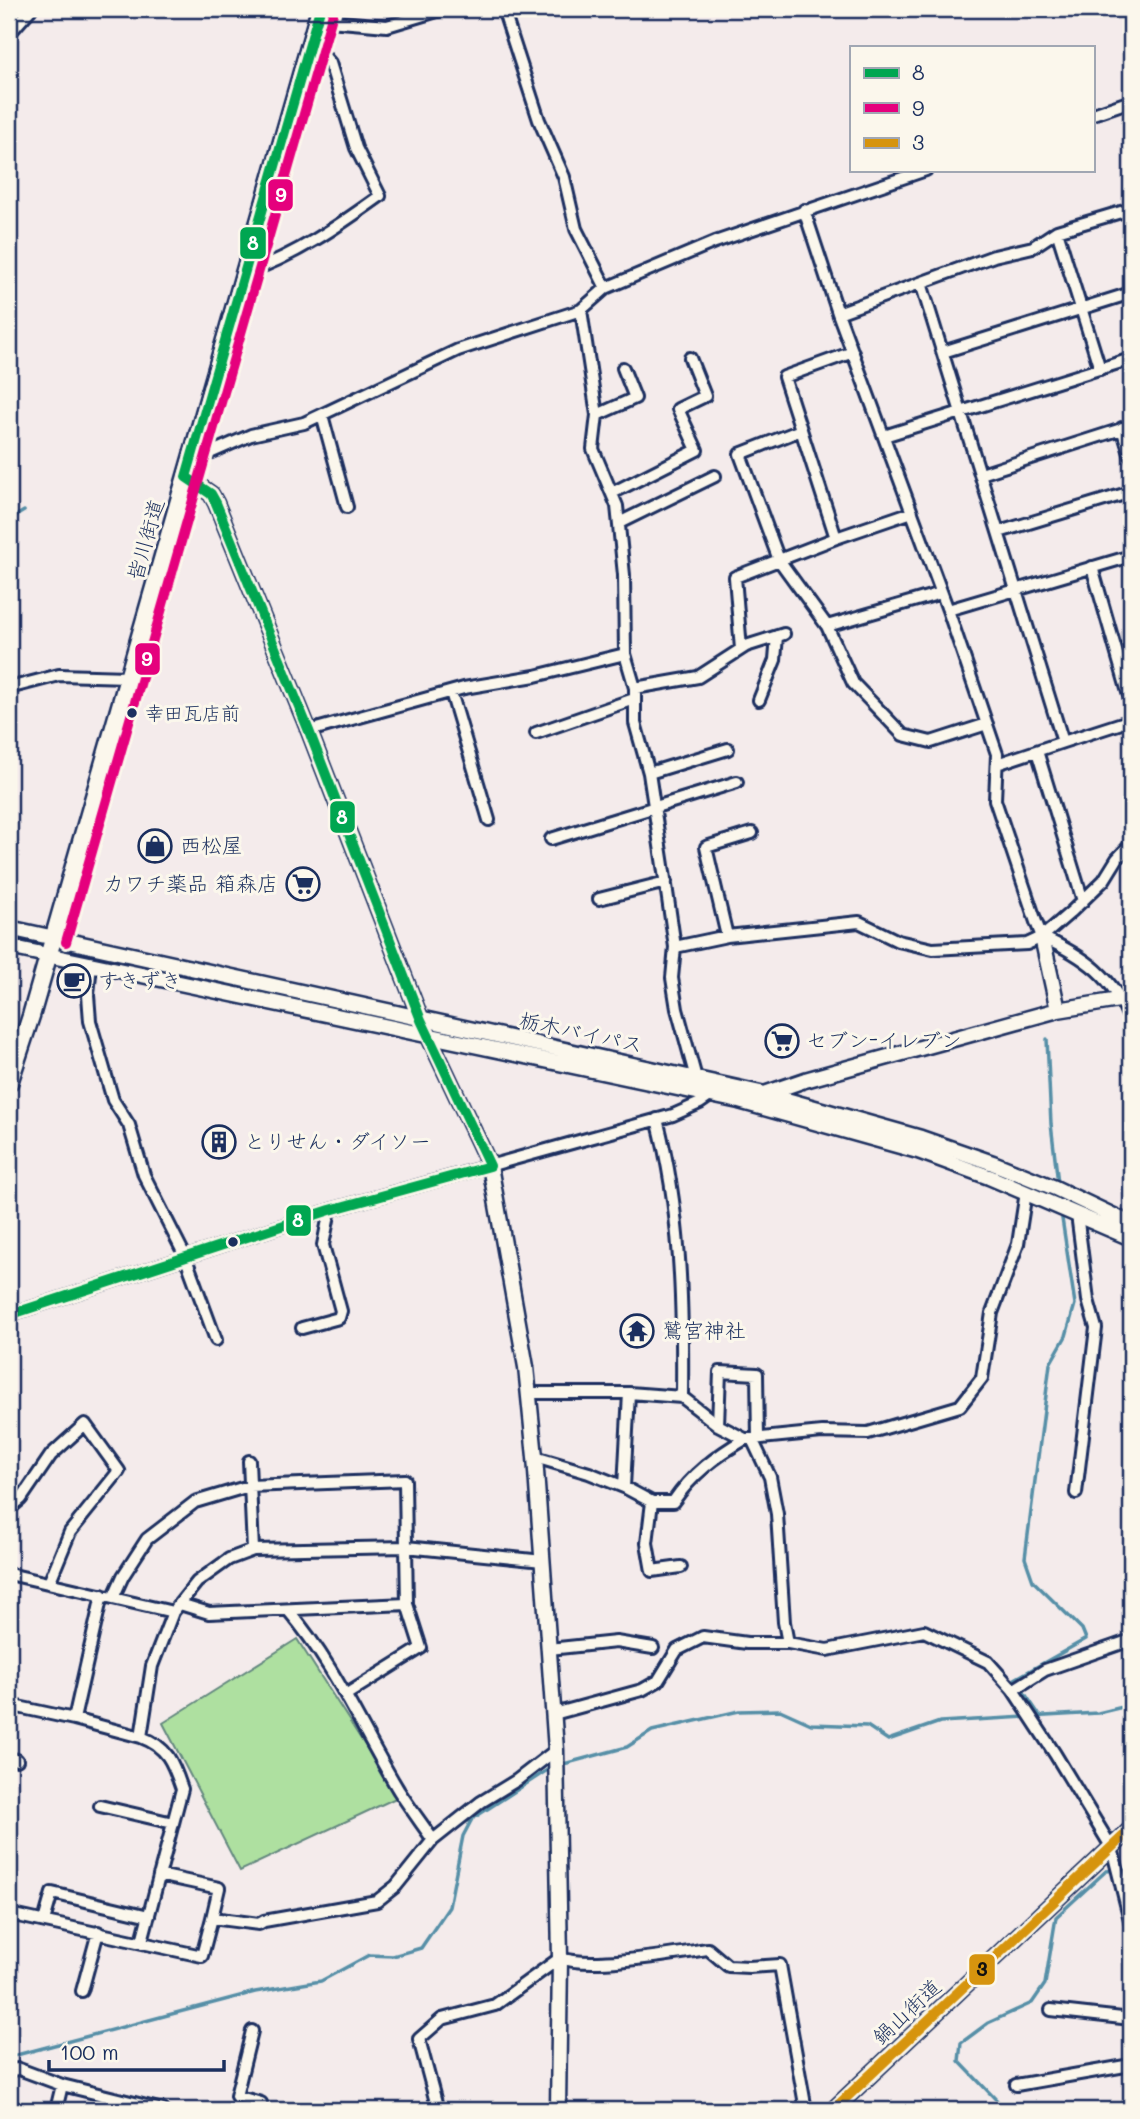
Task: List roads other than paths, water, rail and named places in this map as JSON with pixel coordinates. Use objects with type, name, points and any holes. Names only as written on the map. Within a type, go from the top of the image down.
[{"type":"main road","name":"皆川街道","points":[[9,1083],[319,14]]},
{"type":"street","points":[[9,34],[31,9]]},
{"type":"street","points":[[319,14],[387,26],[443,9]]},
{"type":"street","points":[[503,9],[539,120],[565,177],[576,229],[606,288]]},
{"type":"street","points":[[245,273],[264,267],[326,235],[380,196],[356,148],[330,63],[311,41]]},
{"type":"street","points":[[1094,114],[1131,102]]},
{"type":"street","points":[[193,453],[201,457],[251,435],[304,423],[458,350],[581,310],[606,288],[715,242],[920,172]]},
{"type":"street","points":[[838,313],[994,256],[1033,247],[1057,231],[1131,209]]},
{"type":"street","points":[[804,210],[838,313],[948,610],[997,754],[995,800],[1042,937],[1058,1010]]},
{"type":"street","points":[[1057,231],[1100,369]]},
{"type":"street","points":[[921,283],[1063,742]]},
{"type":"street","points":[[943,352],[1131,293]]},
{"type":"street","points":[[581,310],[597,415],[593,449],[617,506],[624,575],[625,654],[635,694],[635,723],[649,773],[666,882],[675,947],[672,978],[677,1009],[696,1078]]},
{"type":"street","points":[[836,538],[784,377],[853,352]]},
{"type":"street","points":[[612,493],[697,450],[678,409],[705,396],[690,358]]},
{"type":"street","points":[[884,436],[1131,359]]},
{"type":"street","points":[[597,415],[635,398],[623,368]]},
{"type":"street","points":[[322,415],[347,507]]},
{"type":"street","points":[[981,474],[1127,427],[1131,457]]},
{"type":"street","points":[[801,430],[740,454],[779,560],[827,626],[853,683],[902,735],[931,742],[987,724]]},
{"type":"street","points":[[619,523],[715,476]]},
{"type":"street","points":[[186,477],[211,494],[216,503],[309,731],[421,1020],[490,1166],[529,1393],[543,1561],[556,1750],[560,1958],[558,2110]]},
{"type":"street","points":[[999,532],[1131,492]]},
{"type":"street","points":[[741,649],[735,578],[836,538],[912,512]]},
{"type":"street","points":[[948,610],[1131,556]]},
{"type":"street","points":[[1092,567],[1131,703]]},
{"type":"street","points":[[827,626],[941,593]]},
{"type":"street","points":[[536,733],[635,694],[698,677],[741,649],[780,635],[775,660],[759,700]]},
{"type":"street","points":[[309,731],[451,692],[535,676],[625,654]]},
{"type":"street","points":[[9,688],[59,676],[128,677]]},
{"type":"street","points":[[451,692],[489,820]]},
{"type":"street","points":[[996,764],[1131,720]]},
{"type":"street","points":[[649,773],[728,749]]},
{"type":"street","points":[[1037,751],[1083,901]]},
{"type":"street","points":[[551,839],[737,782]]},
{"type":"street","points":[[727,936],[706,847],[752,834]]},
{"type":"street","points":[[675,947],[727,936],[859,922],[898,941],[933,949],[1027,944],[1042,937],[1083,901],[1104,880],[1117,859],[1131,844]]},
{"type":"street","points":[[599,899],[666,882]]},
{"type":"street","name":"栃木バイパス","points":[[9,928],[765,1094],[945,1146],[1055,1188],[1131,1224]]},
{"type":"street","points":[[1042,937],[1085,958],[1102,974],[1126,999],[1131,1023]]},
{"type":"street","name":"栃木バイパス","points":[[9,947],[740,1101],[918,1151],[1026,1192],[1131,1238]]},
{"type":"street","points":[[91,964],[88,995],[90,1021],[113,1100],[129,1125],[144,1175],[185,1256],[216,1340]]},
{"type":"street","points":[[740,1101],[805,1080],[1058,1010],[1126,999]]},
{"type":"street","points":[[9,1315],[330,1210],[686,1110],[726,1085]]},
{"type":"street","points":[[656,1119],[666,1154],[677,1226],[683,1323],[682,1397]]},
{"type":"street","points":[[535,1457],[589,1472],[652,1502],[673,1502],[687,1482],[706,1465],[752,1439],[822,1432],[868,1433],[960,1406],[982,1378],[992,1313],[1018,1244],[1026,1192]]},
{"type":"street","points":[[302,1328],[339,1318],[341,1311],[323,1245],[330,1210]]},
{"type":"street","points":[[1076,1493],[1096,1328],[1088,1300],[1077,1214]]},
{"type":"street","points":[[718,1425],[720,1372],[757,1374],[752,1439],[770,1477],[777,1514],[788,1643]]},
{"type":"street","points":[[529,1393],[629,1393],[682,1397],[718,1425],[752,1439]]},
{"type":"street","points":[[624,1487],[629,1393]]},
{"type":"street","points":[[9,1509],[21,1499],[51,1455],[85,1424],[119,1472],[71,1532],[49,1583]]},
{"type":"street","points":[[249,1461],[253,1550]]},
{"type":"street","points":[[113,1598],[122,1576],[147,1539],[195,1502],[249,1486],[405,1480],[407,1604],[421,1648],[347,1694]]},
{"type":"street","points":[[652,1502],[647,1544],[652,1570],[681,1567]]},
{"type":"street","points":[[141,1737],[152,1666],[176,1608],[197,1582],[229,1559],[253,1550],[407,1547],[543,1561]]},
{"type":"street","points":[[9,1574],[113,1598],[209,1613],[407,1604]]},
{"type":"street","points":[[74,1719],[102,1595]]},
{"type":"street","points":[[288,1610],[306,1631],[347,1694],[400,1791],[433,1840]]},
{"type":"street","points":[[554,1714],[571,1711],[658,1681],[677,1650],[703,1637],[747,1643],[788,1643],[827,1650],[924,1631],[988,1662],[1013,1690],[1112,1848],[1131,1924]]},
{"type":"street","points":[[1013,1690],[1045,1670],[1131,1640]]},
{"type":"street","points":[[549,1649],[616,1642],[653,1648]]},
{"type":"street","points":[[9,1705],[141,1737],[160,1746],[174,1765],[182,1788],[142,1941]]},
{"type":"street","points":[[212,1918],[259,1924],[377,1901],[396,1886],[433,1840],[481,1802],[517,1780],[556,1750]]},
{"type":"street","points":[[100,1806],[173,1823]]},
{"type":"street","name":"鍋山街道","points":[[833,2110],[1131,1829]]},
{"type":"street","points":[[9,1914],[202,1956],[219,1888],[159,1875]]},
{"type":"street","points":[[44,1921],[52,1893],[149,1916]]},
{"type":"street","points":[[82,1991],[98,1932]]},
{"type":"street","points":[[560,1958],[573,1963],[648,1958],[708,1949],[727,1966],[749,1968],[780,1965],[806,2110]]},
{"type":"street","points":[[438,2110],[419,2039],[442,2019],[495,2005],[560,1958]]},
{"type":"street","points":[[1051,2010],[1131,2019]]},
{"type":"street","points":[[252,2031],[236,2096],[261,2103],[259,2110]]},
{"type":"street","points":[[1016,2085],[1131,2065]]},
{"type":"street","points":[[9,2070],[19,2069],[62,2085],[163,2110]]},
{"type":"street","points":[[56,2110],[62,2085]]},
{"type":"waterway","points":[[9,520],[24,511]]},
{"type":"waterway","points":[[1047,1039],[1051,1124],[1058,1183]]},
{"type":"waterway","points":[[1040,1716],[1015,1679],[1086,1639],[1082,1629],[1033,1581],[1025,1558],[1050,1364],[1066,1336],[1075,1304],[1061,1212]]},
{"type":"waterway","points":[[560,1765],[627,1747],[652,1731],[739,1711],[780,1710],[811,1724],[867,1726],[888,1740],[940,1722],[1098,1713],[1131,1705]]},
{"type":"waterway","points":[[9,2057],[255,1992],[321,1981],[369,1955],[393,1956],[421,1948],[449,1907],[463,1836],[472,1819],[552,1767]]},
{"type":"waterway","points":[[1006,2110],[959,2061],[961,2043],[988,2023],[1032,2003],[1045,1984],[1056,1917],[1106,1871],[1131,1869]]},
{"type":"place","name":"幸田瓦店前","points":[[132,713]]},
{"type":"place","name":"西松屋","points":[[155,846]]},
{"type":"place","name":"カワチ薬品 箱森店","points":[[303,884]]},
{"type":"place","name":"すきずき","points":[[74,981]]},
{"type":"place","name":"セブン-イレブン","points":[[782,1041]]},
{"type":"place","name":"とりせん・ダイソー","points":[[219,1142]]},
{"type":"place","name":"鷲宮神社","points":[[637,1331]]}]
